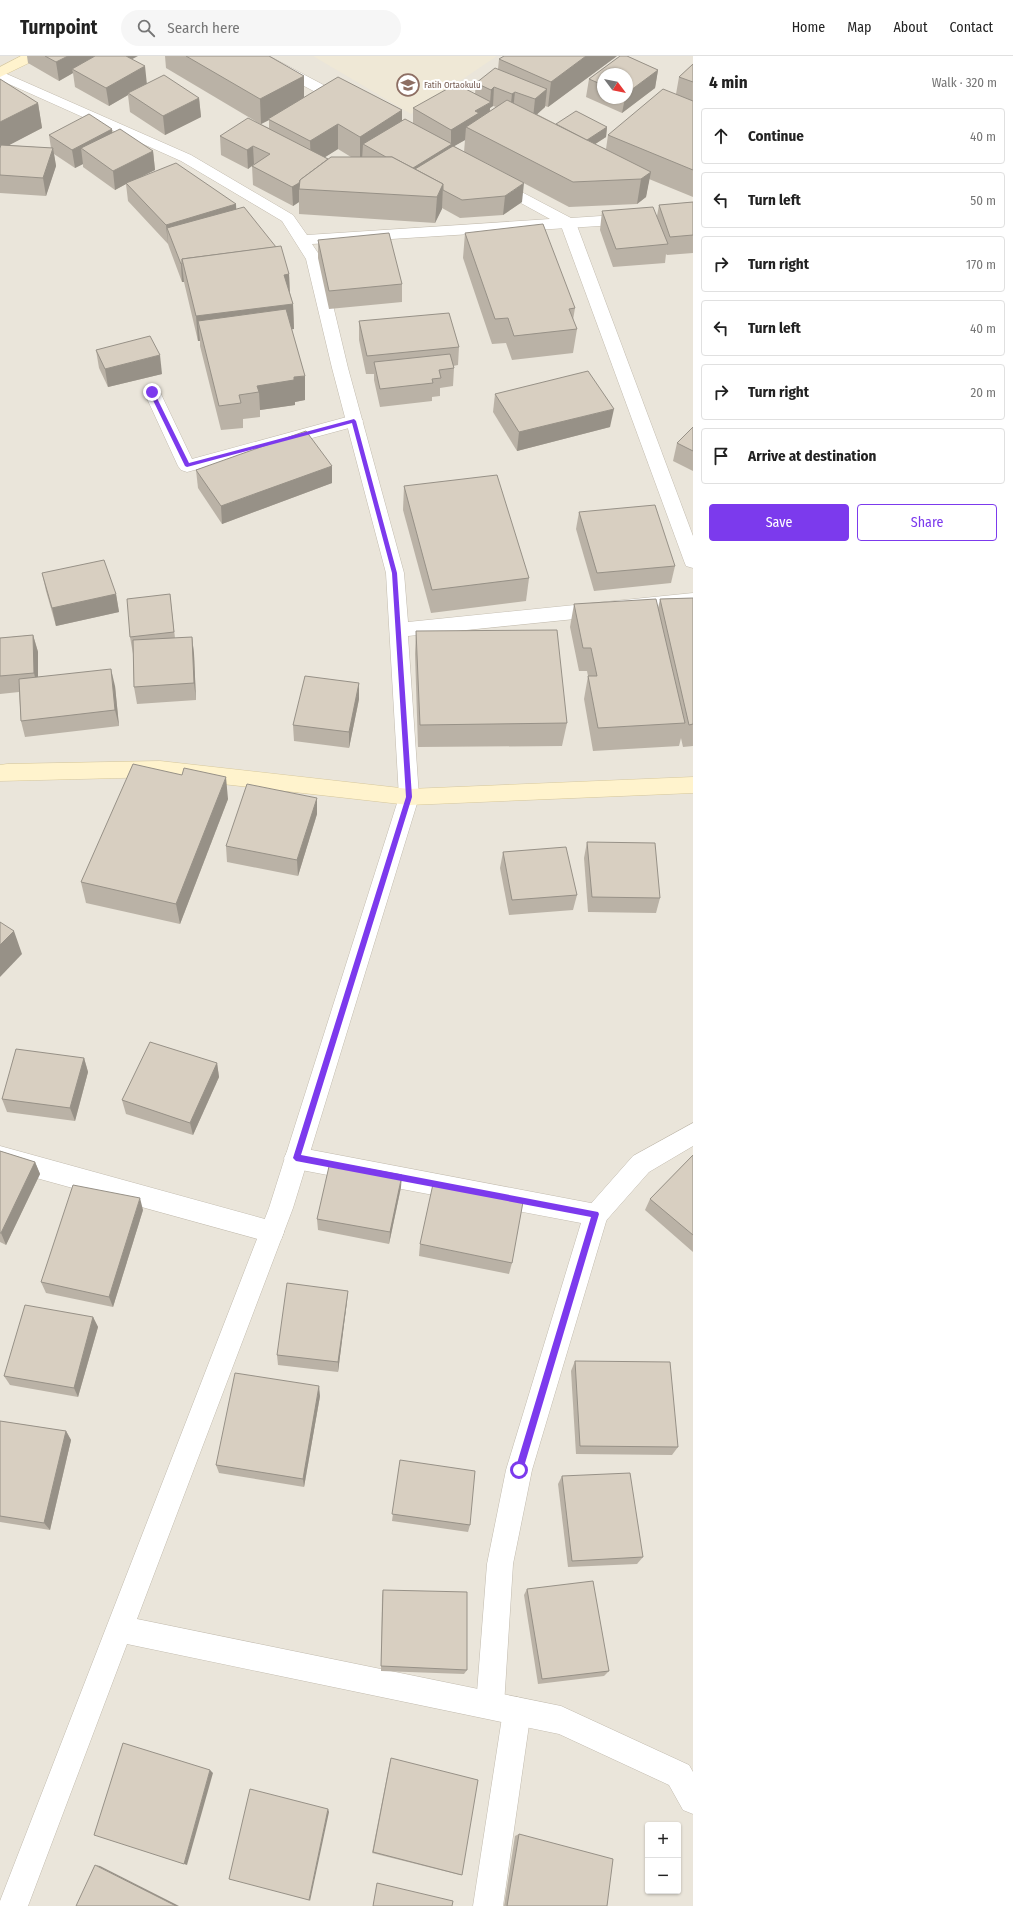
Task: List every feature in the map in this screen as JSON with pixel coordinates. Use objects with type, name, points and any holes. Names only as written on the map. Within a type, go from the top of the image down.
[{"type":"street","points":[[0,74],[32,56]]},
{"type":"street","points":[[258,56],[360,110]]},
{"type":"street","points":[[0,74],[186,158],[288,218],[314,260],[394,573],[409,797],[281,1208],[13,1906]]},
{"type":"street","points":[[485,177],[568,223],[693,561]]},
{"type":"street","points":[[302,240],[646,218]]},
{"type":"street","points":[[152,392],[187,466],[354,421]]},
{"type":"street","points":[[398,630],[693,600]]},
{"type":"street","points":[[0,774],[7,772],[160,769],[409,797],[693,785]]},
{"type":"street","points":[[488,1906],[503,1708],[500,1564],[519,1470],[596,1214],[641,1164],[693,1134]]},
{"type":"street","points":[[0,1157],[272,1232]]},
{"type":"street","points":[[296,1158],[596,1214]]},
{"type":"street","points":[[119,1629],[561,1720],[679,1775],[693,1800]]},
{"type":"shaded area","points":[[0,56],[693,56],[693,1906],[0,1906]]},
{"type":"shaded area","name":"Fatih Ortaokulu","points":[[313,56],[497,56],[411,114]]},
{"type":"building","points":[[45,56],[68,56],[56,62]]},
{"type":"building","points":[[95,56],[126,56],[145,66],[106,88],[72,69]]},
{"type":"building","points":[[186,56],[269,56],[304,76],[260,99]]},
{"type":"building","points":[[504,56],[586,56],[551,82],[499,59]]},
{"type":"building","points":[[620,56],[627,56],[658,70],[633,89],[633,68],[604,68]]},
{"type":"building","points":[[693,64],[693,82],[679,77]]},
{"type":"building","points":[[495,68],[547,89],[535,99],[515,92],[512,94],[494,87],[491,90],[476,83]]},
{"type":"building","points":[[597,73],[597,82],[589,79]]},
{"type":"building","points":[[164,75],[199,98],[163,116],[128,93]]},
{"type":"building","points":[[338,77],[402,110],[360,137],[338,124],[310,141],[268,119]]},
{"type":"building","points":[[0,79],[38,103],[0,122]]},
{"type":"building","points":[[456,84],[491,102],[475,111],[479,113],[451,130],[413,108]]},
{"type":"building","points":[[663,89],[693,101],[693,170],[608,135]]},
{"type":"building","points":[[507,100],[651,172],[641,179],[573,182],[466,127]]},
{"type":"building","points":[[576,111],[607,127],[587,140],[556,124]]},
{"type":"building","points":[[89,114],[112,129],[72,150],[49,135]]},
{"type":"building","points":[[248,118],[328,159],[292,187],[252,166],[270,154],[253,146],[247,150],[220,136]]},
{"type":"building","points":[[405,119],[452,144],[413,168],[392,157],[386,157],[363,144]]},
{"type":"building","points":[[120,129],[153,151],[113,171],[81,148]]},
{"type":"building","points":[[1,145],[53,148],[43,178],[0,175]]},
{"type":"building","points":[[453,146],[524,183],[505,196],[462,200],[443,190],[443,184],[415,169]]},
{"type":"building","points":[[331,157],[392,157],[443,184],[437,197],[299,189],[300,180]]},
{"type":"building","points":[[176,163],[236,204],[166,225],[126,183]]},
{"type":"building","points":[[693,202],[693,235],[670,237],[659,205]]},
{"type":"building","points":[[244,207],[276,247],[182,259],[181,264],[167,228]]},
{"type":"building","points":[[653,207],[668,244],[616,249],[602,211]]},
{"type":"building","points":[[543,224],[575,308],[569,309],[577,329],[514,336],[508,318],[495,319],[465,233]]},
{"type":"building","points":[[389,233],[402,284],[329,291],[318,240]]},
{"type":"building","points":[[281,246],[289,274],[284,275],[293,304],[196,316],[182,259]]},
{"type":"building","points":[[286,309],[305,376],[294,377],[294,380],[257,386],[259,392],[239,395],[241,403],[219,406],[198,321]]},
{"type":"building","points":[[449,313],[459,347],[367,356],[359,321]]},
{"type":"building","points":[[150,336],[160,355],[105,369],[96,350]]},
{"type":"building","points":[[450,354],[454,368],[439,370],[441,378],[432,379],[433,383],[380,389],[374,362]]},
{"type":"building","points":[[588,371],[614,409],[519,432],[495,394]]},
{"type":"building","points":[[693,427],[693,451],[677,443]]},
{"type":"building","points":[[306,431],[332,466],[221,506],[196,470]]},
{"type":"building","points":[[497,475],[529,578],[432,590],[404,486]]},
{"type":"building","points":[[655,505],[675,566],[597,573],[579,512]]},
{"type":"building","points":[[104,560],[116,594],[52,608],[42,573]]},
{"type":"building","points":[[170,594],[174,632],[130,637],[127,599]]},
{"type":"building","points":[[693,598],[693,724],[689,725],[660,599]]},
{"type":"building","points":[[656,599],[685,723],[598,728],[588,676],[597,676],[591,648],[583,648],[574,604]]},
{"type":"building","points":[[557,630],[567,723],[420,725],[416,631]]},
{"type":"building","points":[[33,635],[34,673],[0,676],[0,638]]},
{"type":"building","points":[[192,637],[194,683],[134,687],[133,640]]},
{"type":"building","points":[[111,669],[115,710],[21,721],[19,679]]},
{"type":"building","points":[[305,676],[359,683],[349,732],[293,725]]},
{"type":"building","points":[[133,764],[182,775],[184,768],[226,777],[176,904],[81,882]]},
{"type":"building","points":[[247,784],[317,798],[297,860],[226,846]]},
{"type":"building","points":[[587,842],[655,843],[660,898],[592,897]]},
{"type":"building","points":[[566,847],[577,895],[512,900],[503,852]]},
{"type":"building","points":[[0,922],[14,931],[0,945]]},
{"type":"building","points":[[150,1042],[217,1063],[190,1123],[122,1100]]},
{"type":"building","points":[[16,1049],[84,1058],[70,1108],[2,1099]]},
{"type":"building","points":[[0,1151],[35,1162],[1,1233],[0,1233]]},
{"type":"building","points":[[693,1155],[693,1235],[650,1199]]},
{"type":"building","points":[[330,1162],[402,1175],[390,1232],[317,1219]]},
{"type":"building","points":[[433,1184],[523,1202],[512,1263],[420,1244]]},
{"type":"building","points":[[73,1185],[140,1198],[109,1297],[41,1282]]},
{"type":"building","points":[[287,1283],[348,1291],[338,1362],[277,1355]]},
{"type":"building","points":[[25,1305],[93,1317],[74,1388],[4,1376]]},
{"type":"building","points":[[575,1361],[670,1362],[678,1447],[580,1446]]},
{"type":"building","points":[[235,1373],[319,1386],[303,1479],[216,1465]]},
{"type":"building","points":[[0,1421],[66,1431],[44,1523],[0,1516]]},
{"type":"building","points":[[400,1460],[475,1471],[470,1525],[392,1514]]},
{"type":"building","points":[[630,1473],[643,1557],[572,1561],[562,1476]]},
{"type":"building","points":[[593,1581],[609,1671],[542,1679],[527,1589]]},
{"type":"building","points":[[383,1590],[467,1592],[467,1670],[381,1666]]},
{"type":"building","points":[[123,1743],[210,1770],[184,1864],[94,1835]]},
{"type":"building","points":[[391,1758],[478,1780],[462,1875],[373,1852]]},
{"type":"building","points":[[250,1789],[328,1809],[309,1900],[229,1879]]},
{"type":"building","points":[[519,1834],[613,1859],[607,1906],[507,1906]]},
{"type":"building","points":[[95,1865],[176,1906],[76,1906]]},
{"type":"building","points":[[377,1883],[453,1901],[452,1906],[373,1906]]},
{"type":"place","name":"Fatih Ortaokulu","points":[[408,85]]},
{"type":"route","points":[[152,392],[187,466],[354,421],[394,573],[409,797],[296,1158],[596,1214],[519,1470]]}]
